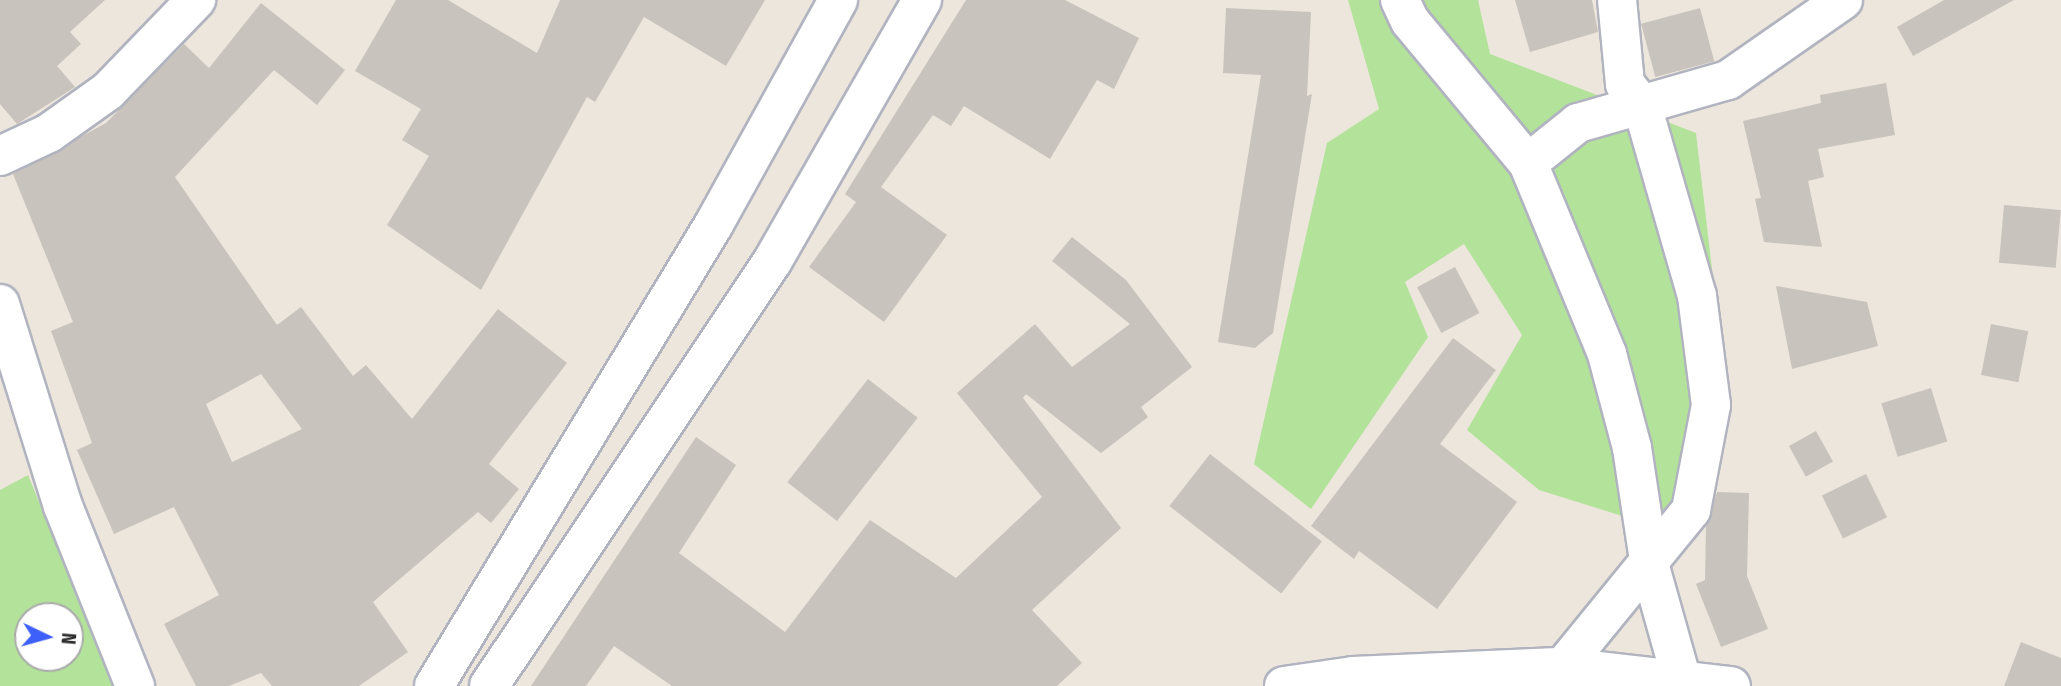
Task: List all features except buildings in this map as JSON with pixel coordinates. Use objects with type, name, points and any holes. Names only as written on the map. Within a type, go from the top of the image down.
[{"type":"street","points":[[0,156],[49,133],[108,91],[197,0]]},
{"type":"street","points":[[435,686],[714,224],[838,0]]},
{"type":"street","points":[[489,686],[772,262],[922,0]]},
{"type":"street","points":[[1400,0],[1410,21],[1528,163],[1607,354],[1632,448],[1650,567],[1681,677]]},
{"type":"street","points":[[1563,667],[1650,567],[1691,510],[1711,405],[1697,296],[1642,105],[1625,84],[1617,0]]},
{"type":"street","points":[[1528,163],[1578,123],[1728,80],[1843,0]]},
{"type":"street","points":[[0,304],[63,506],[135,686]]},
{"type":"street","points":[[1284,686],[1353,676],[1563,667],[1681,677],[1731,686]]},
{"type":"green space","points":[[1348,0],[1478,0],[1490,54],[1696,133],[1728,405],[1696,539],[1539,490],[1467,430],[1522,335],[1464,244],[1405,282],[1428,337],[1311,509],[1254,464],[1327,143],[1379,109]]},
{"type":"green space","points":[[28,475],[80,602],[14,602],[14,672],[84,672],[84,611],[115,686],[0,686],[0,490]]}]
